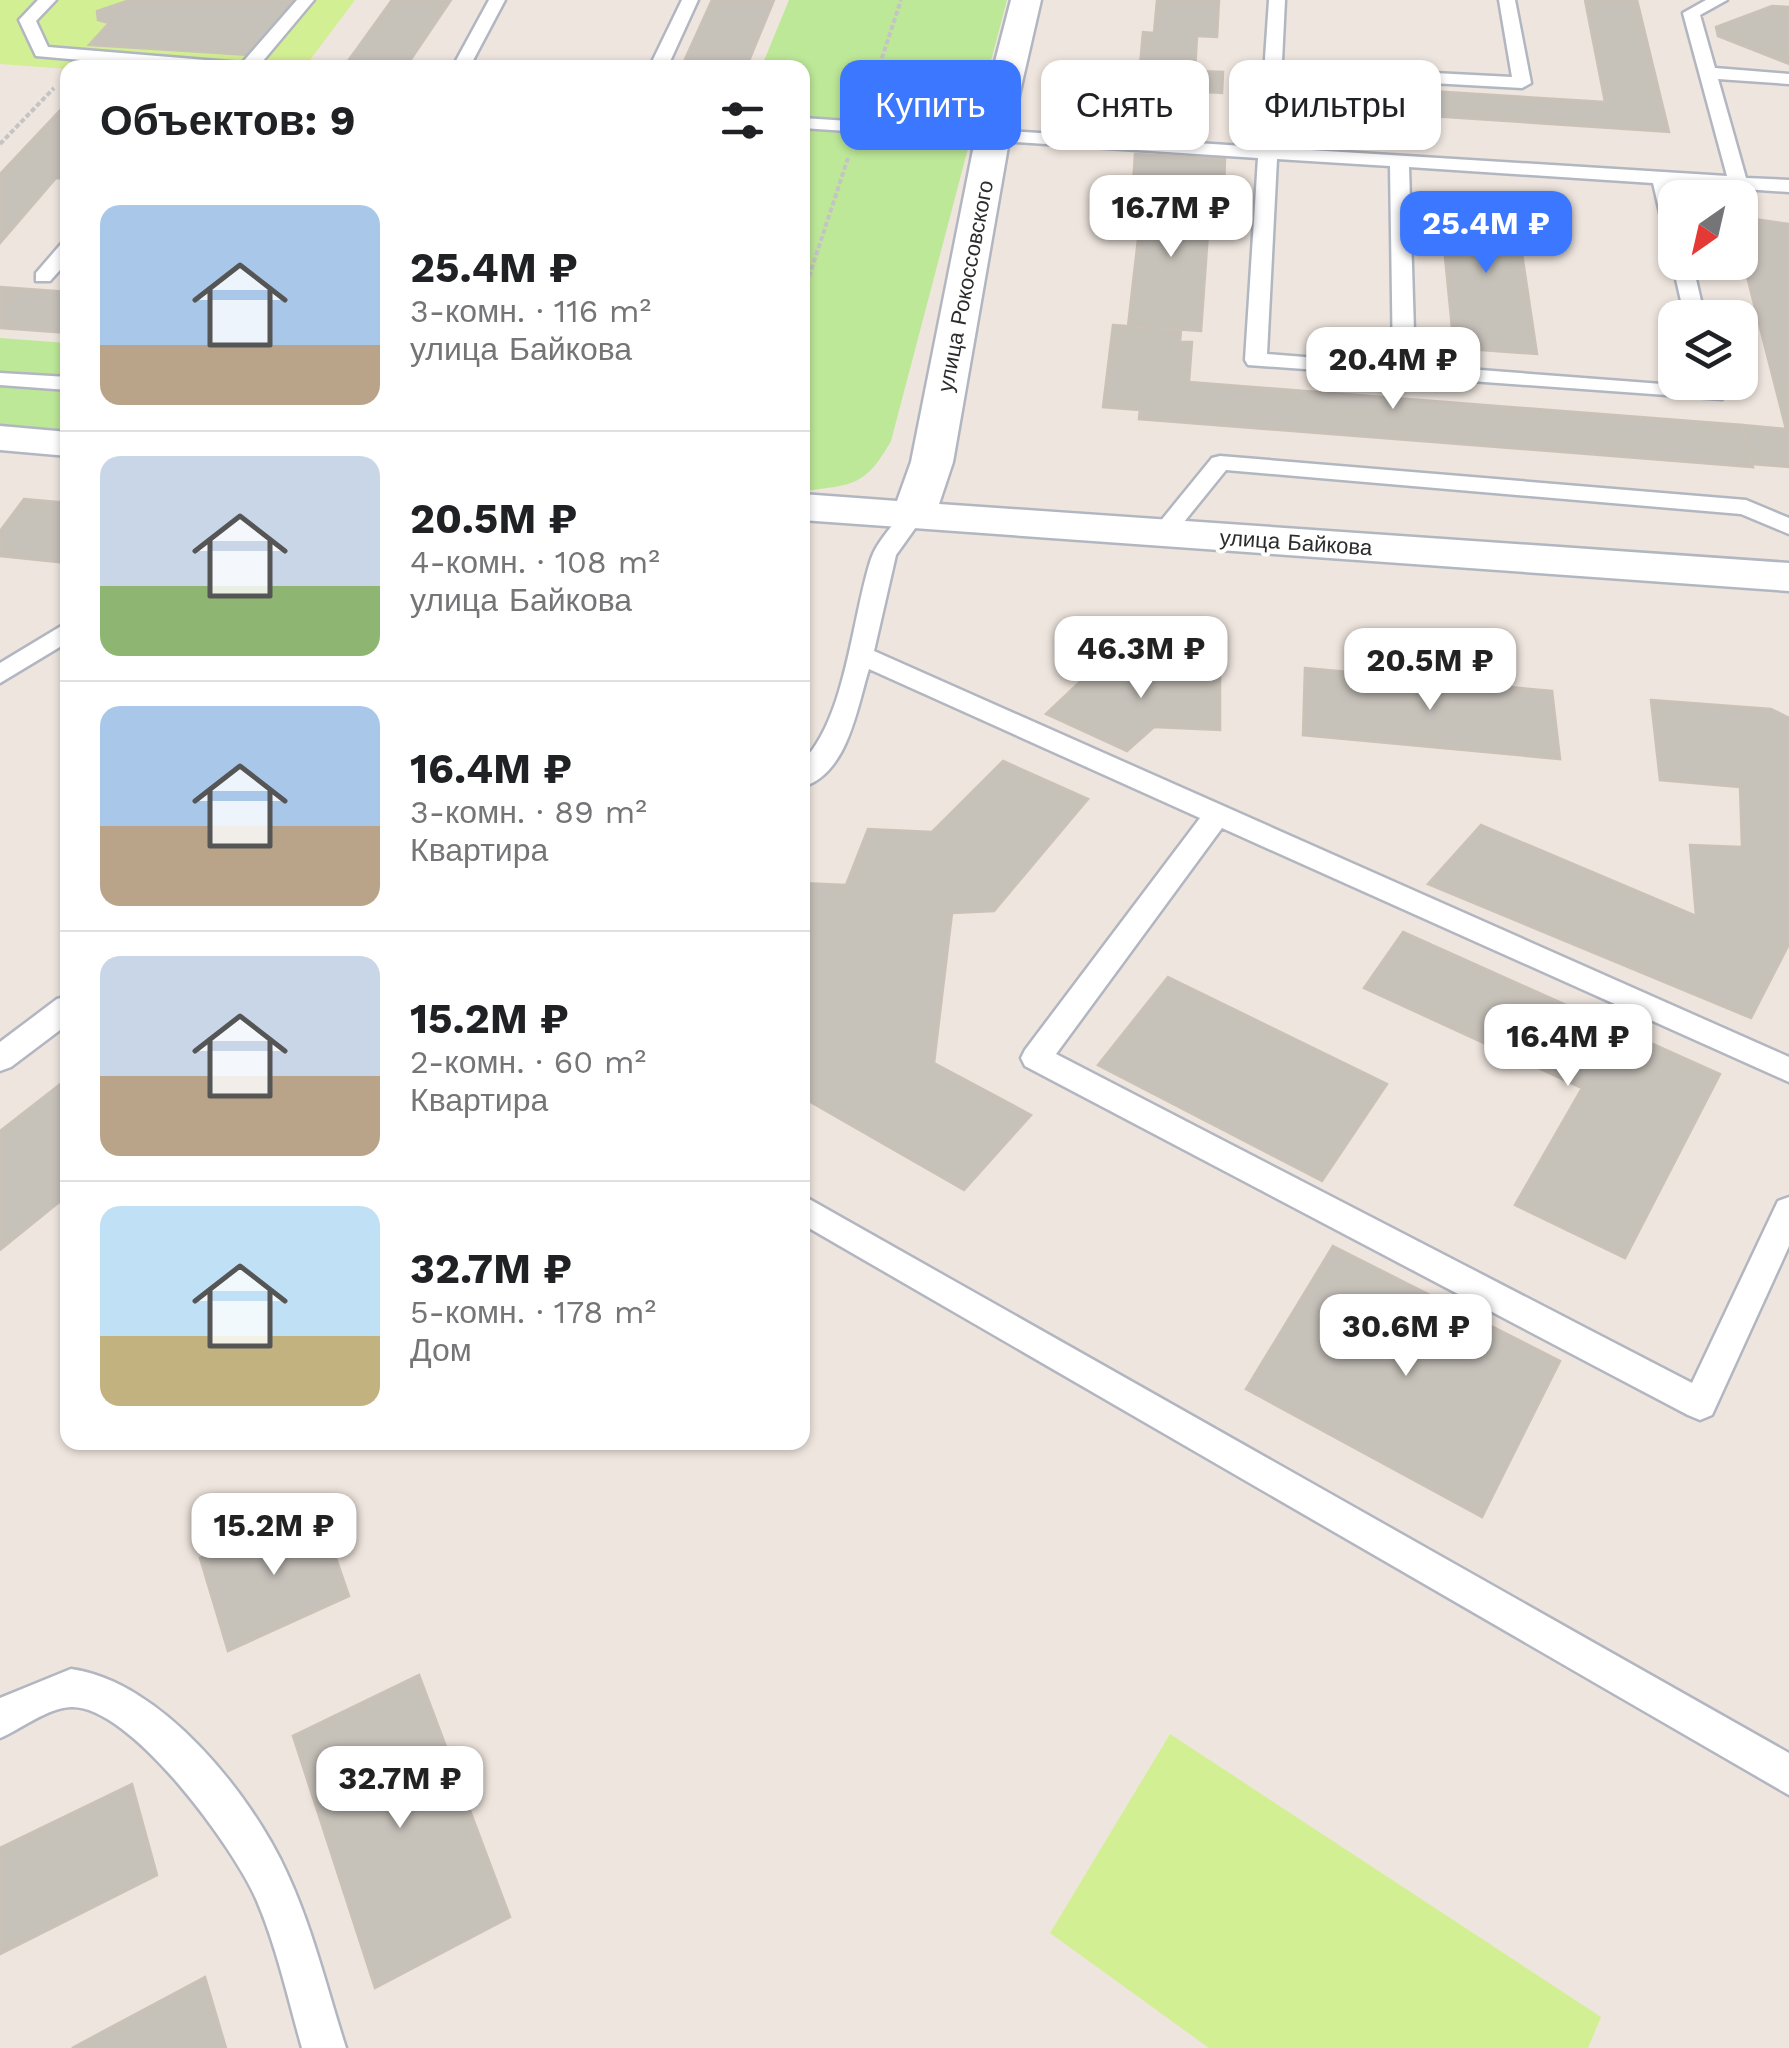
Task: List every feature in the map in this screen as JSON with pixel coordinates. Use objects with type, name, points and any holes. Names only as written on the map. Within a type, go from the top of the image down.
[{"type":"street","name":"улица Рокоссовского","points":[[1011,60],[1026,0]]},
{"type":"street","name":"улица Рокоссовского","points":[[914,513],[932,462],[990,150]]},
{"type":"street","points":[[0,438],[60,443]]},
{"type":"street","name":"улица Байкова","points":[[810,507],[1789,577]]},
{"type":"lane","points":[[48,0],[27,20],[42,52],[144,60]]},
{"type":"lane","points":[[252,60],[306,0]]},
{"type":"lane","points":[[464,60],[497,0]]},
{"type":"lane","points":[[662,60],[690,0]]},
{"type":"lane","points":[[1273,60],[1277,0]]},
{"type":"lane","points":[[1441,79],[1522,83],[1507,0]]},
{"type":"lane","points":[[1719,0],[1691,13],[1737,180]]},
{"type":"lane","points":[[1705,73],[1789,79]]},
{"type":"lane","points":[[810,123],[840,124]]},
{"type":"lane","points":[[1021,136],[1700,180]]},
{"type":"lane","points":[[1267,152],[1256,360],[1658,390]]},
{"type":"lane","points":[[1399,161],[1404,371]]},
{"type":"lane","points":[[1758,184],[1789,186]]},
{"type":"lane","points":[[44,278],[60,258]]},
{"type":"lane","points":[[0,379],[60,383]]},
{"type":"lane","points":[[1163,532],[1220,463],[1746,506],[1789,527]]},
{"type":"lane","points":[[810,770],[830,749],[861,655],[884,554],[914,513]]},
{"type":"lane","points":[[0,675],[60,635]]},
{"type":"lane","points":[[861,655],[1789,1070]]},
{"type":"lane","points":[[1218,815],[1036,1058],[1700,1404],[1789,1210]]},
{"type":"lane","points":[[0,1059],[60,1013]]},
{"type":"lane","points":[[810,1213],[1789,1775]]},
{"type":"lane","points":[[0,1718],[72,1687],[114,1698],[157,1730],[225,1810],[272,1884],[324,2048]]},
{"type":"path","points":[[0,144],[54,88]]},
{"type":"green space","points":[[0,0],[355,0],[310,60],[60,60],[60,68],[0,64]]},
{"type":"green space","points":[[789,0],[1007,0],[991,60],[840,60],[840,150],[968,150],[891,441],[873,467],[856,481],[810,490],[810,60],[764,60]]},
{"type":"green space","points":[[0,338],[60,342],[60,430],[0,426]]},
{"type":"green space","points":[[1170,1734],[1601,2017],[1588,2048],[1209,2048],[1050,1933]]},
{"type":"building","points":[[130,0],[294,0],[250,55],[89,45],[109,23],[98,20],[97,11]]},
{"type":"building","points":[[392,0],[451,0],[410,60],[349,60]]},
{"type":"building","points":[[712,0],[774,0],[749,60],[685,60]]},
{"type":"building","points":[[1157,0],[1219,0],[1217,37],[1197,36],[1196,60],[1140,60],[1143,32],[1154,33]]},
{"type":"building","points":[[1585,0],[1637,0],[1669,132],[1441,117],[1441,92],[1605,102]]},
{"type":"building","points":[[1772,6],[1789,7],[1789,64],[1718,36],[1716,27]]},
{"type":"building","points":[[1209,72],[1223,72],[1222,93],[1209,92]]},
{"type":"building","points":[[60,110],[60,178],[56,178],[0,243],[0,174]]},
{"type":"building","points":[[1135,154],[1225,159],[1224,191],[1133,185]]},
{"type":"building","points":[[1144,187],[1211,191],[1201,331],[1128,326]]},
{"type":"building","points":[[1439,196],[1514,200],[1537,354],[1454,348]]},
{"type":"building","points":[[1758,220],[1789,224],[1789,467],[1752,464],[1742,425],[1786,429],[1758,319],[1758,300],[1753,300],[1748,280],[1758,280]]},
{"type":"building","points":[[0,287],[60,291],[60,332],[0,328]]},
{"type":"building","points":[[1113,325],[1181,330],[1180,342],[1192,342],[1189,382],[1742,425],[1753,467],[1139,419],[1140,410],[1103,407]]},
{"type":"building","points":[[24,499],[60,502],[60,562],[0,556],[0,531]]},
{"type":"building","points":[[1105,658],[1220,670],[1220,730],[1154,727],[1127,751],[1046,714]]},
{"type":"building","points":[[1305,668],[1552,691],[1560,759],[1303,735]]},
{"type":"building","points":[[1651,700],[1771,709],[1789,718],[1789,944],[1751,1018],[1428,884],[1481,825],[1696,916],[1690,845],[1742,847],[1740,787],[1660,780]]},
{"type":"building","points":[[1003,761],[1088,799],[994,911],[952,913],[934,1063],[1031,1115],[964,1190],[810,1102],[810,883],[846,885],[868,829],[932,832]]},
{"type":"building","points":[[1403,932],[1720,1074],[1625,1258],[1515,1205],[1582,1088],[1364,988]]},
{"type":"building","points":[[1168,977],[1387,1084],[1322,1181],[1098,1065]]},
{"type":"building","points":[[60,1084],[60,1201],[0,1250],[0,1131]]},
{"type":"building","points":[[1333,1246],[1560,1361],[1482,1517],[1246,1389]]},
{"type":"building","points":[[318,1506],[349,1596],[228,1651],[200,1558]]},
{"type":"building","points":[[419,1675],[510,1917],[375,1988],[293,1736]]},
{"type":"building","points":[[132,1784],[157,1875],[0,1954],[0,1848]]},
{"type":"building","points":[[205,1977],[226,2048],[72,2048]]}]
